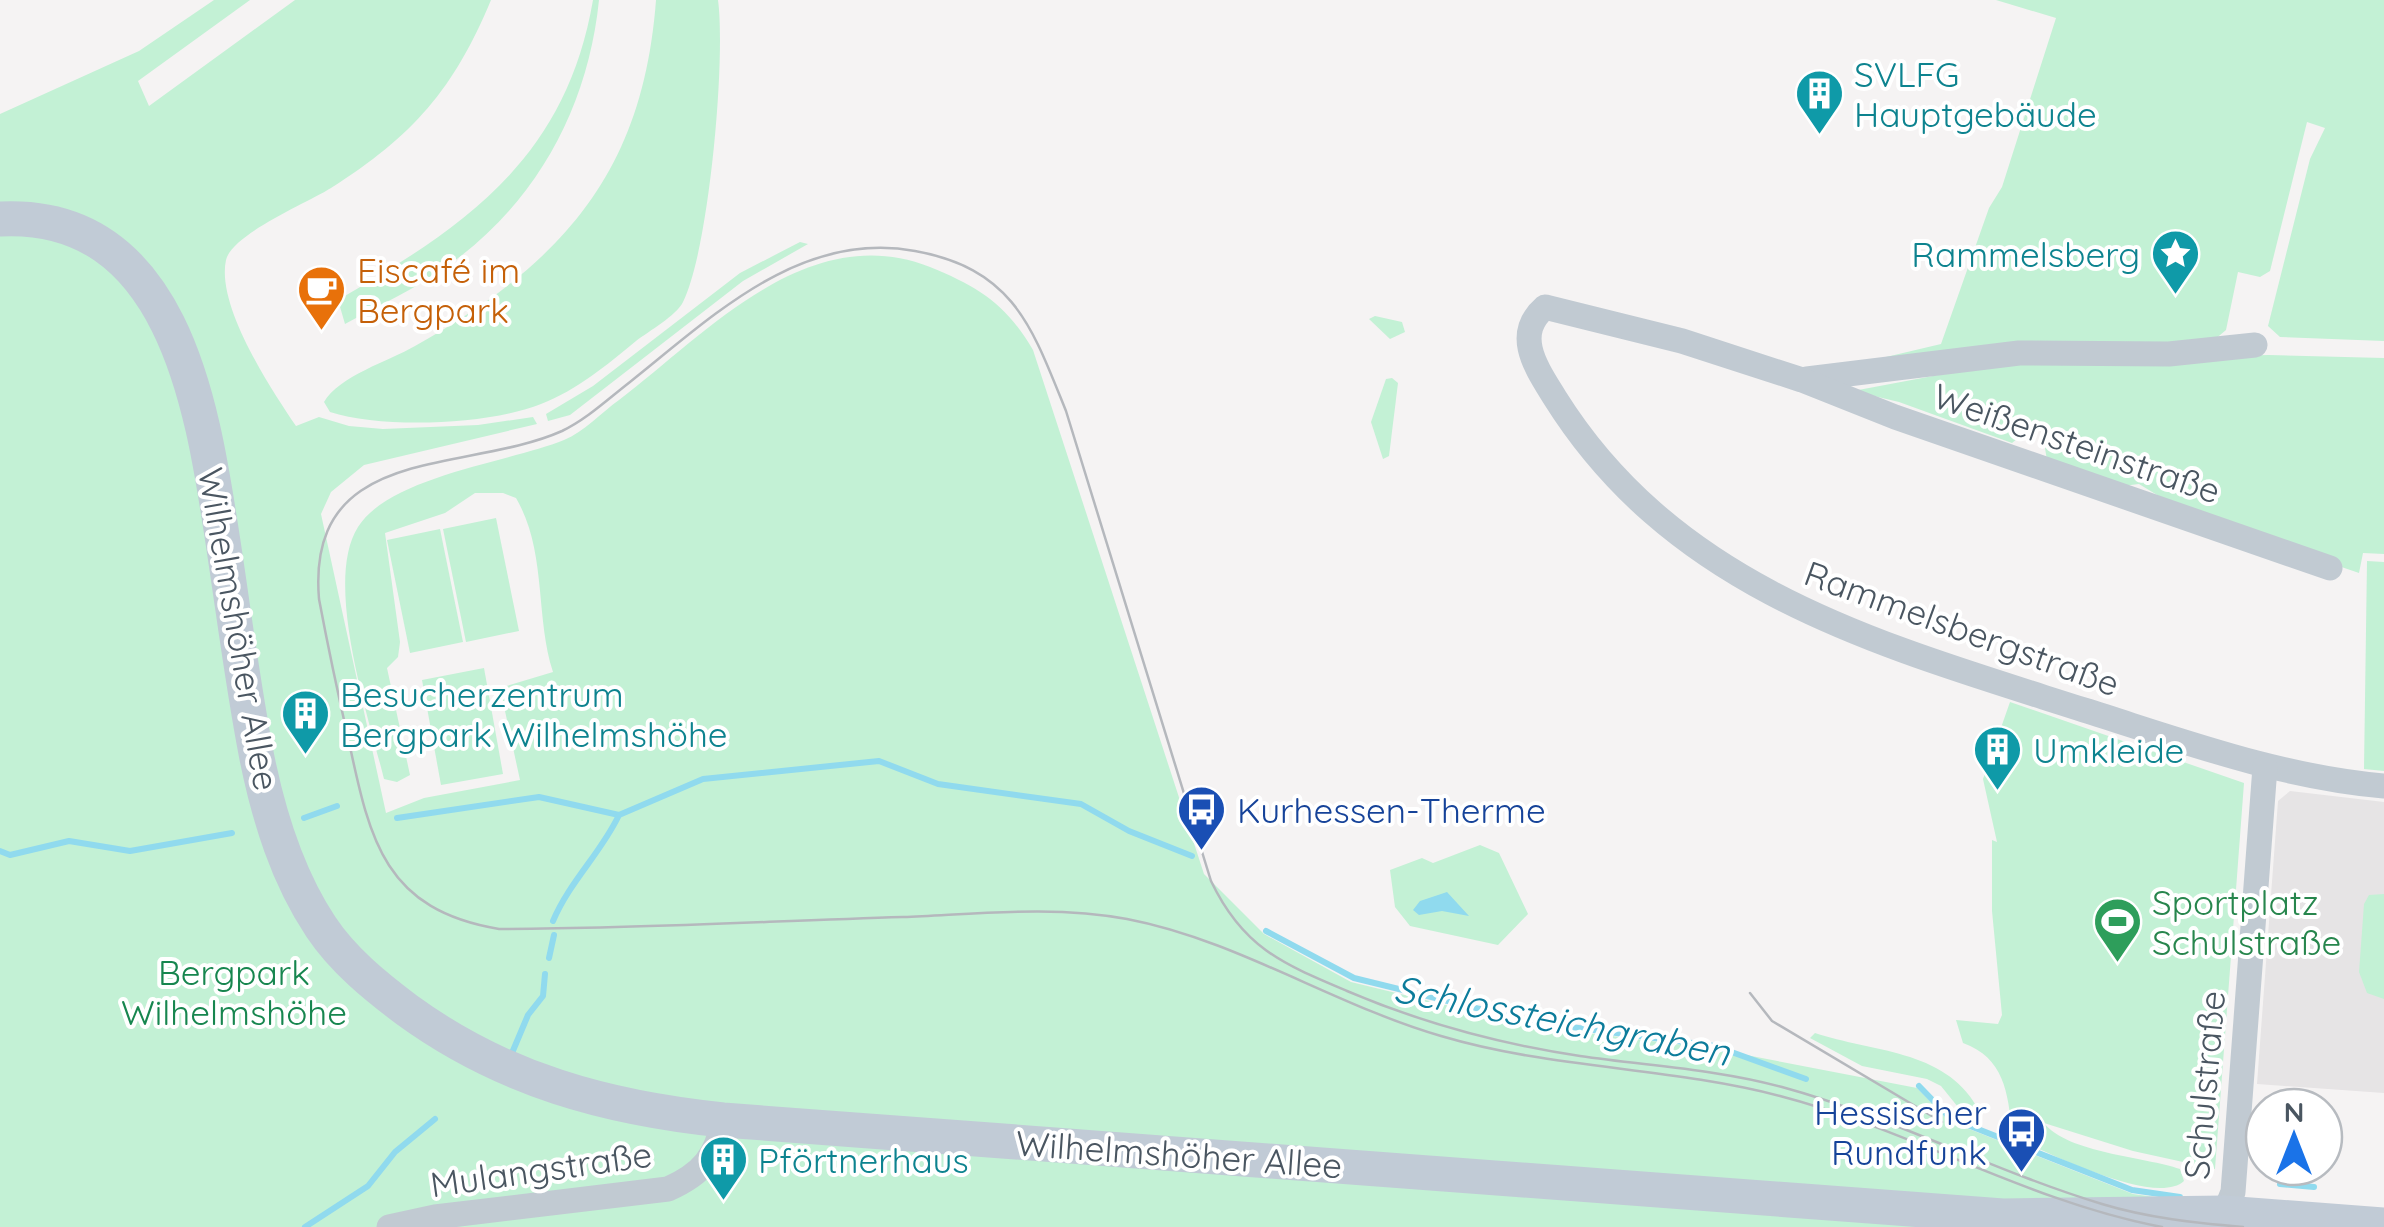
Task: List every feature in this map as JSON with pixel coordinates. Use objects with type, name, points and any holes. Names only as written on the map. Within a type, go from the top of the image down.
[{"type":"main road","name":"Wilhelmshöher Allee","points":[[0,219],[40,221],[78,232],[112,250],[152,294],[181,352],[208,452],[263,784],[282,851],[322,930],[381,991],[425,1023],[508,1072],[608,1104],[723,1120],[1851,1216],[2384,1225]]},
{"type":"main road","name":"Wilhelmshöher Allee","points":[[2003,1216],[2055,1227]]},
{"type":"street","name":"Weißensteinstraße","points":[[1531,320],[1546,306],[1566,309],[1802,380],[1896,417],[2330,568]]},
{"type":"street","name":"Rammelsbergstraße","points":[[1531,320],[1526,339],[1539,372],[1577,433],[1641,502],[1723,567],[1775,599],[1980,680],[2265,767],[2384,786]]},
{"type":"street","name":"Weißensteinstraße","points":[[1802,380],[2018,353],[2168,354],[2255,345]]},
{"type":"street","name":"Schulstraße","points":[[2222,1220],[2233,1192],[2265,767]]},
{"type":"street","name":"Mulangstraße","points":[[389,1227],[454,1214],[668,1189],[695,1177],[718,1150],[723,1120]]},
{"type":"shaded area","points":[[2290,791],[2384,802],[2384,1093],[2344,1090],[2344,1087],[2257,1084],[2278,801]]},
{"type":"green space","name":"Bergpark Wilhelmshöhe","points":[[214,0],[250,0],[138,81],[149,106],[295,0],[491,0],[446,85],[408,129],[360,169],[242,240],[226,260],[225,279],[237,323],[296,426],[319,417],[349,426],[383,429],[478,425],[533,417],[537,424],[364,465],[331,492],[321,514],[386,813],[424,798],[520,780],[500,688],[553,672],[537,562],[526,518],[516,498],[503,493],[475,493],[445,513],[385,533],[400,642],[398,657],[387,668],[410,775],[397,782],[384,779],[360,687],[347,615],[348,551],[358,527],[396,495],[423,483],[571,436],[762,290],[801,270],[842,258],[885,256],[930,267],[977,290],[1012,320],[1033,350],[1204,874],[1264,934],[1351,982],[1532,1026],[1715,1049],[1917,1088],[1949,1121],[2133,1194],[2184,1201],[2183,1227],[0,1227],[0,114],[139,51]]},
{"type":"green space","points":[[593,0],[599,0],[583,78],[552,150],[531,183],[478,242],[446,267],[345,324],[338,300],[468,214],[504,181],[534,145],[560,103],[580,55]]},
{"type":"green space","points":[[656,0],[718,0],[720,65],[708,199],[692,277],[680,307],[579,384],[519,411],[436,422],[378,421],[330,412],[324,402],[341,384],[415,346],[513,281],[552,246],[586,207],[613,164],[634,116],[648,61]]},
{"type":"green space","points":[[1996,0],[2384,0],[2384,341],[2280,337],[2268,326],[2310,159],[2325,128],[2307,122],[2270,271],[2260,277],[2238,272],[2226,330],[2213,341],[1831,370],[1941,344],[1989,208],[2002,187],[2056,18]]},
{"type":"green space","points":[[800,242],[808,244],[743,281],[570,415],[548,421],[546,414],[593,386],[740,273]]},
{"type":"green space","points":[[1375,316],[1402,322],[1405,332],[1390,339],[1369,319]]},
{"type":"green space","points":[[2269,355],[2384,358],[2384,554],[2363,553],[2359,573],[2190,515],[2139,484],[2114,487],[2047,460],[2042,431],[2032,427],[2012,443],[1899,402],[1853,391],[2018,360]]},
{"type":"green space","points":[[1386,379],[1398,383],[1389,456],[1383,459],[1371,422]]},
{"type":"green space","points":[[496,518],[519,631],[466,642],[443,529]]},
{"type":"green space","points":[[440,529],[463,642],[410,653],[387,540]]},
{"type":"green space","points":[[2367,561],[2384,562],[2384,771],[2364,769]]},
{"type":"green space","points":[[484,668],[503,774],[441,785],[422,680]]},
{"type":"green space","name":"Sportplatz Schulstraße","points":[[2010,702],[2244,783],[2215,1169],[2133,1151],[2044,1123],[2055,1133],[2088,1148],[2180,1169],[2184,1181],[2171,1187],[2152,1188],[2106,1177],[2026,1143],[2012,1132],[2006,1090],[1995,1067],[1977,1049],[1963,1043],[1956,1020],[1998,1024],[2002,1015],[1992,911],[1992,840],[1997,842],[1983,779]]},
{"type":"green space","points":[[1480,845],[1499,853],[1528,914],[1498,945],[1410,926],[1395,907],[1390,870],[1422,858],[1433,863]]},
{"type":"green space","points":[[2384,894],[2384,999],[2367,993],[2359,972],[2364,904],[2369,895]]},
{"type":"green space","points":[[1815,1033],[1926,1063],[1963,1088],[1977,1107],[1975,1117],[1962,1112],[1941,1086],[1927,1079],[1862,1066],[1810,1038]]},
{"type":"water","points":[[1447,892],[1469,916],[1442,911],[1419,915],[1413,910],[1420,901]]},
{"type":"waterway","name":"Schlossteichgraben","points":[[553,921],[619,815],[703,779],[879,761],[938,784],[1081,804],[1129,831],[1192,856]]},
{"type":"waterway","points":[[397,818],[539,797],[619,815]]},
{"type":"waterway","points":[[304,818],[337,806]]},
{"type":"waterway","points":[[0,851],[10,855],[69,841],[130,851],[232,833]]},
{"type":"waterway","name":"Schlossteichgraben","points":[[1266,931],[1354,978],[1533,1022],[1715,1046],[1806,1079]]},
{"type":"waterway","name":"Schlossteichgraben","points":[[549,958],[554,935]]},
{"type":"waterway","name":"Schlossteichgraben","points":[[512,1053],[528,1015],[543,996],[545,974]]},
{"type":"waterway","name":"Schlossteichgraben","points":[[1919,1086],[1950,1118],[2132,1190],[2180,1197]]},
{"type":"waterway","name":"Schlossteichgraben","points":[[305,1227],[368,1186],[395,1152],[435,1119]]},
{"type":"tram line","points":[[2162,1227],[2065,1201],[1876,1127],[1780,1096],[1696,1079],[1525,1055],[1441,1036],[1362,1008],[1207,942],[1127,919],[1072,912],[1015,912],[499,929],[461,920],[430,906],[407,888],[389,866],[376,840],[357,778],[319,599],[322,548],[338,513],[365,488],[400,472],[523,444],[562,431],[726,306],[796,266],[834,253],[873,248],[915,251],[949,260],[997,287],[1015,306],[1042,353],[1066,411],[1211,881],[1237,923],[1267,951],[1347,991],[1462,1031],[1550,1051],[1707,1072],[1782,1087],[1863,1113],[2102,1204],[2190,1222],[2243,1227]]},
{"type":"tram line","points":[[1750,993],[1772,1021],[1942,1122]]},
{"type":"place","name":"SVLFG Hauptgebäude","points":[[1819,136]]},
{"type":"place","name":"Rammelsberg","points":[[2175,296]]},
{"type":"place","name":"Eiscafé im Bergpark","points":[[322,332]]},
{"type":"place","name":"Besucherzentrum Bergpark Wilhelmshöhe","points":[[305,756]]},
{"type":"place","name":"Umkleide","points":[[1998,792]]},
{"type":"place","name":"Kurhessen-Therme","points":[[1202,852]]},
{"type":"place","name":"Sportplatz Schulstraße","points":[[2117,964]]},
{"type":"place","name":"Hessischer Rundfunk","points":[[2022,1174]]},
{"type":"place","name":"Pförtnerhaus","points":[[723,1202]]}]
